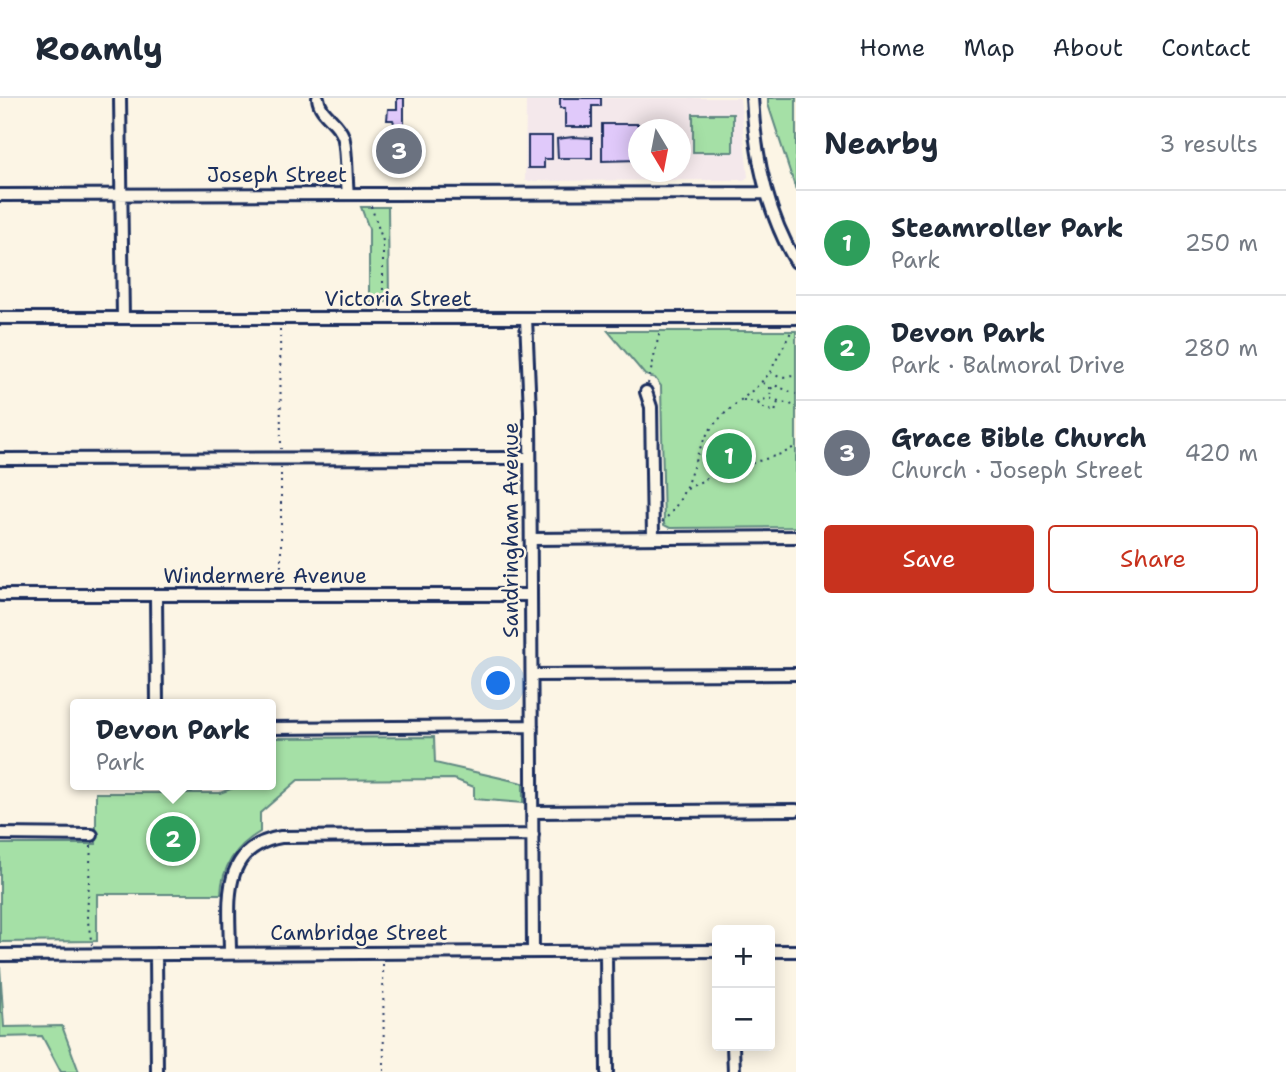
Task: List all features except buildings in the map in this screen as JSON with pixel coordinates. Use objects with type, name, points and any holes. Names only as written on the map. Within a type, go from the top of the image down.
[{"type":"street","points":[[120,98],[123,318]]},
{"type":"street","points":[[318,98],[321,110],[334,121],[343,135],[348,194]]},
{"type":"street","points":[[752,98],[759,165],[765,193],[796,262]]},
{"type":"street","name":"Joseph Street","points":[[0,195],[765,193]]},
{"type":"street","name":"Victoria Street","points":[[0,318],[526,318],[794,324]]},
{"type":"street","name":"Sandringham Avenue","points":[[526,318],[530,458],[533,952]]},
{"type":"street","points":[[646,392],[651,407],[652,532]]},
{"type":"street","points":[[0,459],[530,458]]},
{"type":"street","points":[[530,539],[652,532],[796,537]]},
{"type":"street","name":"Windermere Avenue","points":[[0,595],[531,595]]},
{"type":"street","points":[[156,596],[157,699]]},
{"type":"street","points":[[532,675],[796,674]]},
{"type":"street","points":[[276,728],[532,726]]},
{"type":"street","points":[[533,812],[796,810]]},
{"type":"street","points":[[0,835],[92,835]]},
{"type":"street","points":[[230,953],[229,894],[233,873],[247,853],[266,840],[281,837],[533,835]]},
{"type":"street","name":"Cambridge Street","points":[[0,955],[712,951]]},
{"type":"street","points":[[775,951],[796,951]]},
{"type":"street","points":[[606,952],[607,1072]]},
{"type":"street","points":[[156,954],[157,1072]]},
{"type":"street","points":[[733,1051],[734,1072]]},
{"type":"path","points":[[371,206],[383,241],[383,307]]},
{"type":"path","points":[[652,532],[667,518],[687,489],[695,458],[708,433],[716,422],[770,372],[794,324]]},
{"type":"path","points":[[280,327],[281,454]]},
{"type":"path","points":[[646,392],[660,330]]},
{"type":"path","points":[[770,372],[779,377],[796,376]]},
{"type":"path","points":[[762,382],[772,389]]},
{"type":"path","points":[[769,398],[774,385],[796,394]]},
{"type":"path","points":[[741,400],[757,402],[769,398],[796,406]]},
{"type":"path","points":[[757,402],[761,407],[775,412],[779,401]]},
{"type":"path","points":[[687,489],[709,477],[784,453],[796,446]]},
{"type":"path","points":[[281,463],[281,596]]},
{"type":"path","points":[[92,835],[88,916],[93,955]]},
{"type":"path","points":[[382,952],[384,1072]]},
{"type":"shaded area","points":[[526,98],[740,98],[748,177],[744,180],[691,180],[691,119],[628,119],[628,181],[525,181]]},
{"type":"green space","points":[[768,98],[796,98],[796,190],[768,104]]},
{"type":"green space","points":[[693,114],[733,114],[733,152],[693,152]]},
{"type":"green space","points":[[361,207],[388,207],[389,302],[369,302],[369,229]]},
{"type":"green space","points":[[608,331],[796,331],[796,527],[670,528],[664,525],[661,386],[655,378],[645,375]]},
{"type":"green space","points":[[434,737],[435,763],[523,783],[523,803],[474,799],[474,787],[454,779],[298,780],[260,813],[260,832],[237,850],[224,874],[221,894],[97,894],[97,941],[0,942],[0,844],[96,844],[96,793],[276,790],[276,738]]},
{"type":"green space","points":[[0,967],[4,1027],[62,1026],[79,1072],[61,1072],[42,1036],[0,1037]]},
{"type":"place","name":"Grace Bible Church","points":[[399,151]]},
{"type":"place","name":"Steamroller Park","points":[[729,456]]},
{"type":"place","name":"Devon Park","points":[[173,839]]}]
